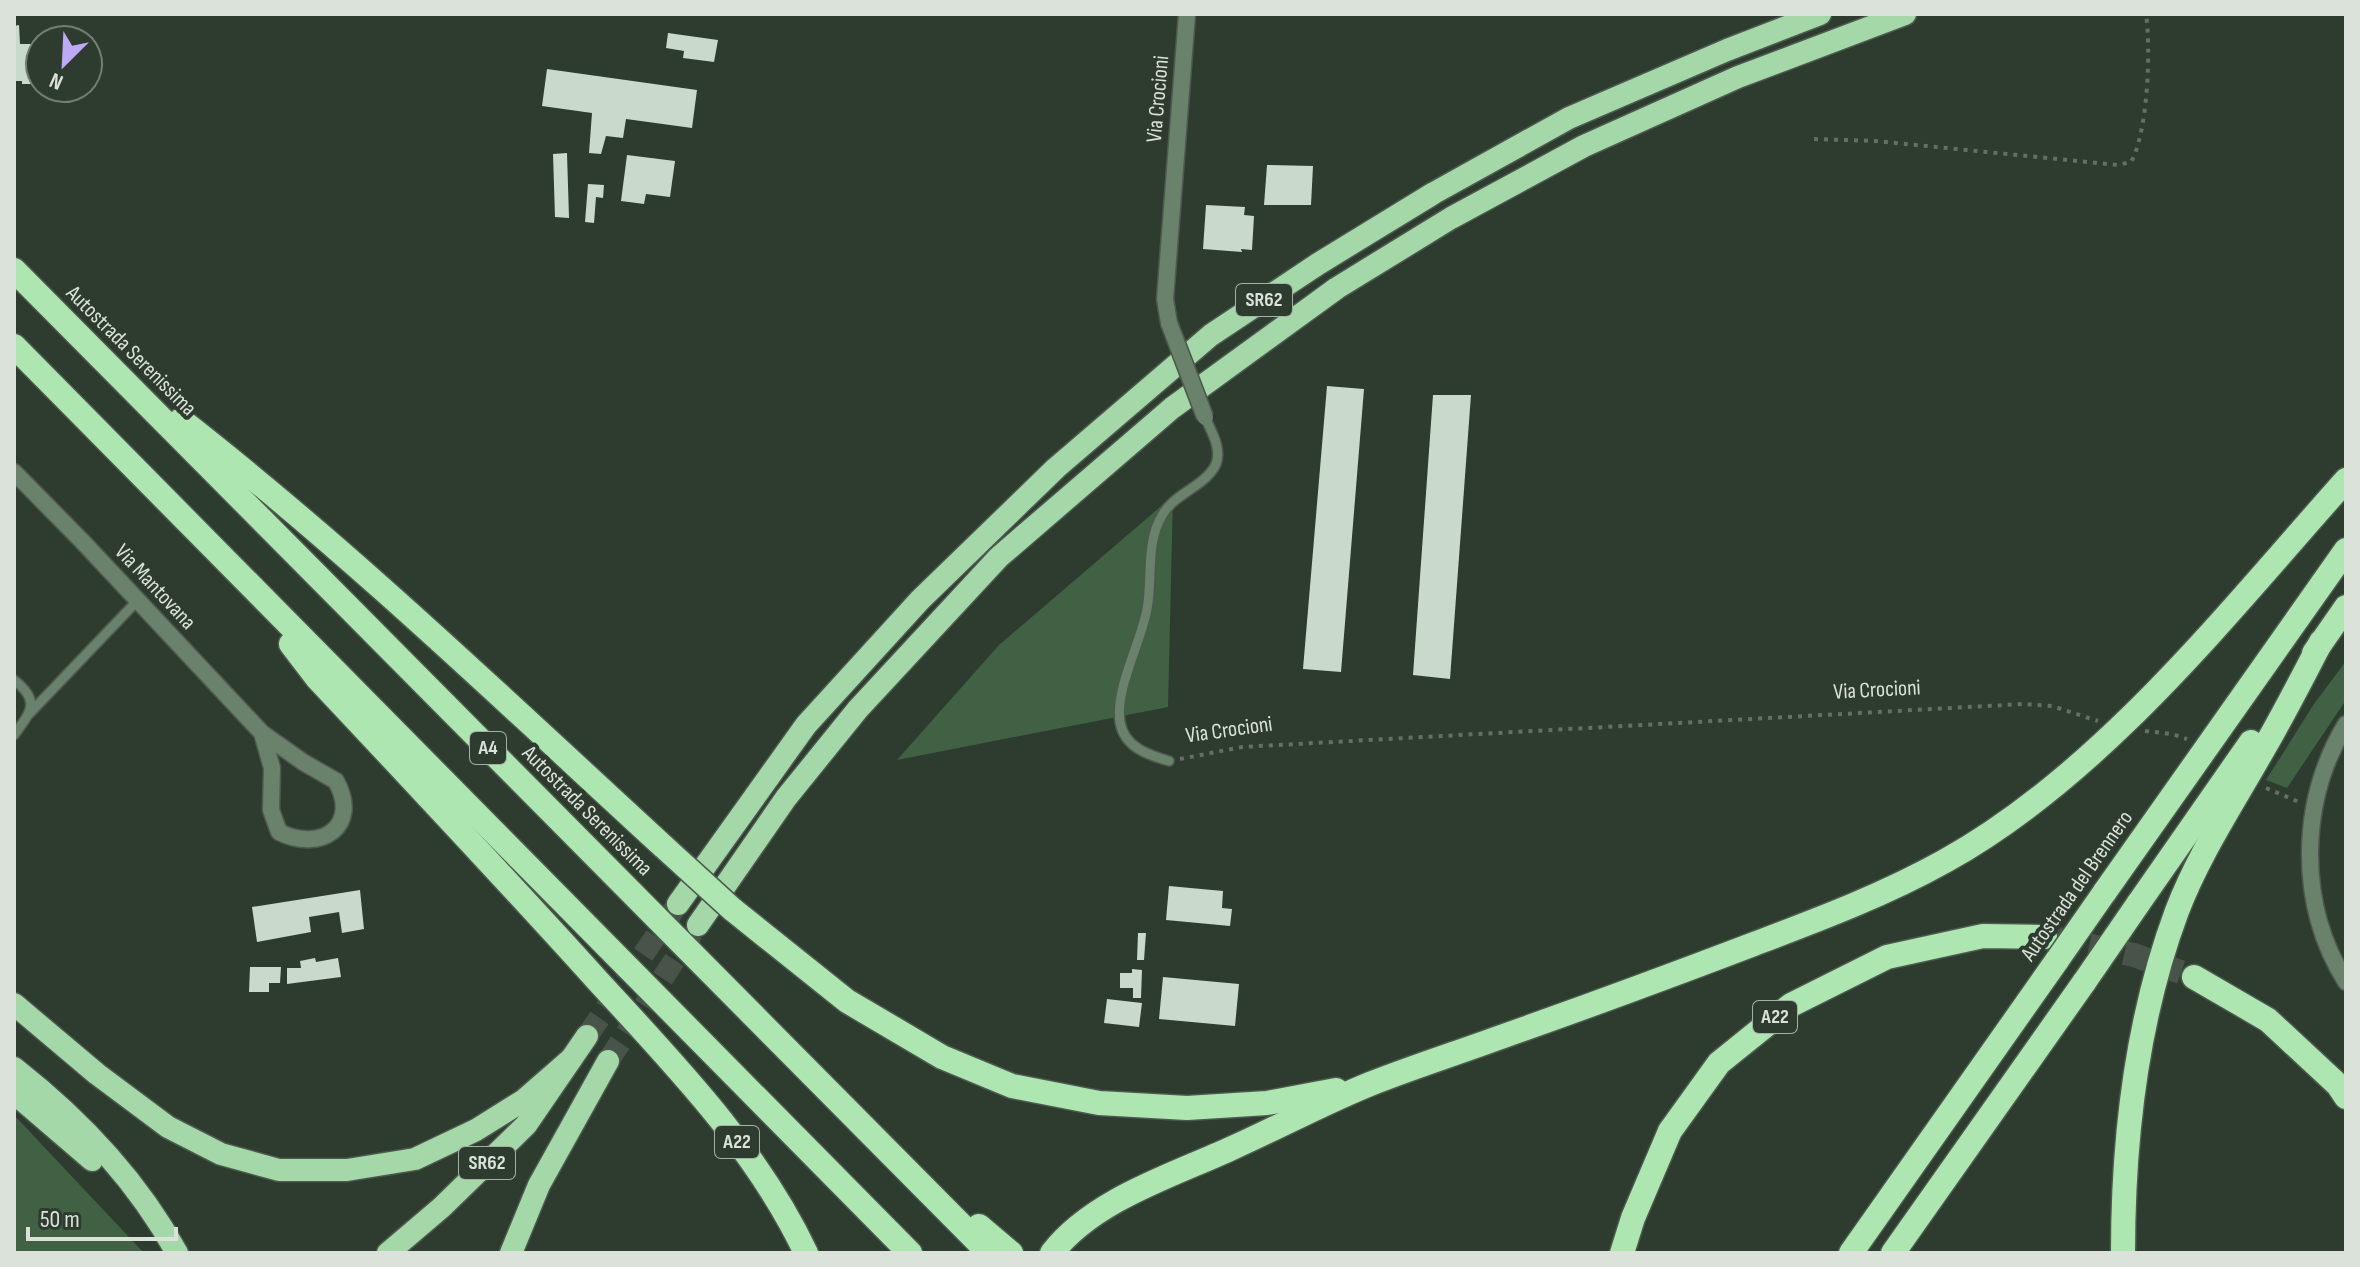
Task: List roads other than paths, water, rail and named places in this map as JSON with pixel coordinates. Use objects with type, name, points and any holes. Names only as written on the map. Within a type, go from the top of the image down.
[{"type":"highway","name":"SR62","points":[[678,904],[806,725],[920,600],[1056,468],[1211,335],[1421,200],[1569,118],[1820,14]]},
{"type":"highway","name":"SR62","points":[[698,925],[786,798],[840,731],[999,557],[1172,408],[1337,288],[1451,218],[1584,146],[1738,77],[1905,14]]},
{"type":"highway","name":"Autostrada Serenissima","points":[[14,270],[989,1253]]},
{"type":"highway","name":"A4","points":[[14,346],[910,1253]]},
{"type":"highway","points":[[104,361],[264,485],[493,689],[732,909],[847,1001],[942,1057],[1012,1086],[1099,1103],[1187,1108],[1267,1103],[1369,1084]]},
{"type":"highway","points":[[1057,1247],[1107,1207],[1152,1182],[1369,1084],[1852,907],[1947,860],[1996,830],[2049,791],[2156,692],[2346,480]]},
{"type":"highway","name":"Autostrada del Brennero","points":[[1851,1253],[2346,550]]},
{"type":"highway","name":"A4","points":[[228,563],[317,678],[657,1045]]},
{"type":"highway","points":[[1893,1253],[2346,607]]},
{"type":"highway","points":[[2123,1253],[2134,1093],[2157,974],[2178,909],[2211,839],[2321,642]]},
{"type":"highway","name":"A22","points":[[1622,1253],[1633,1218],[1670,1131],[1719,1063],[1791,1005],[1887,957],[1983,936],[2045,937]]},
{"type":"highway","points":[[2194,977],[2268,1020],[2338,1085],[2346,1097]]},
{"type":"highway","points":[[14,1004],[97,1074],[168,1127],[221,1154],[279,1170],[347,1170],[415,1159],[476,1130],[524,1100],[571,1059]]},
{"type":"highway","name":"SR62","points":[[388,1253],[442,1207],[526,1125],[587,1036]]},
{"type":"highway","name":"A22","points":[[657,1045],[715,1112],[745,1153],[806,1253]]},
{"type":"highway","name":"SR62","points":[[511,1253],[539,1185],[608,1061]]},
{"type":"highway","points":[[14,1068],[69,1116],[127,1177],[156,1214],[176,1253]]},
{"type":"highway","points":[[14,1093],[80,1148],[135,1203],[176,1253]]},
{"type":"highway","points":[[872,1135],[1011,1253]]},
{"type":"street","name":"Via Crocioni","points":[[1187,14],[1165,299],[1169,323],[1205,417]]},
{"type":"street","name":"Via Mantovana","points":[[14,472],[262,733],[336,781],[345,806],[340,823],[333,832],[323,838],[302,840],[279,832],[271,810],[272,768],[262,733]]},
{"type":"street","points":[[2346,724],[2333,745],[2314,808],[2309,844],[2309,868],[2323,934],[2346,982]]},
{"type":"lane","name":"Via Crocioni","points":[[1169,761],[1135,749],[1126,738],[1120,723],[1120,699],[1148,608],[1153,536],[1162,514],[1172,502],[1215,466],[1219,452],[1205,417]]},
{"type":"lane","points":[[14,735],[29,714],[138,600]]},
{"type":"lane","points":[[14,680],[28,691],[31,698],[29,714]]},
{"type":"tunnel","points":[[587,1036],[678,904]]},
{"type":"tunnel","points":[[608,1061],[693,932]]},
{"type":"tunnel","points":[[2054,938],[2134,955],[2194,977]]}]
